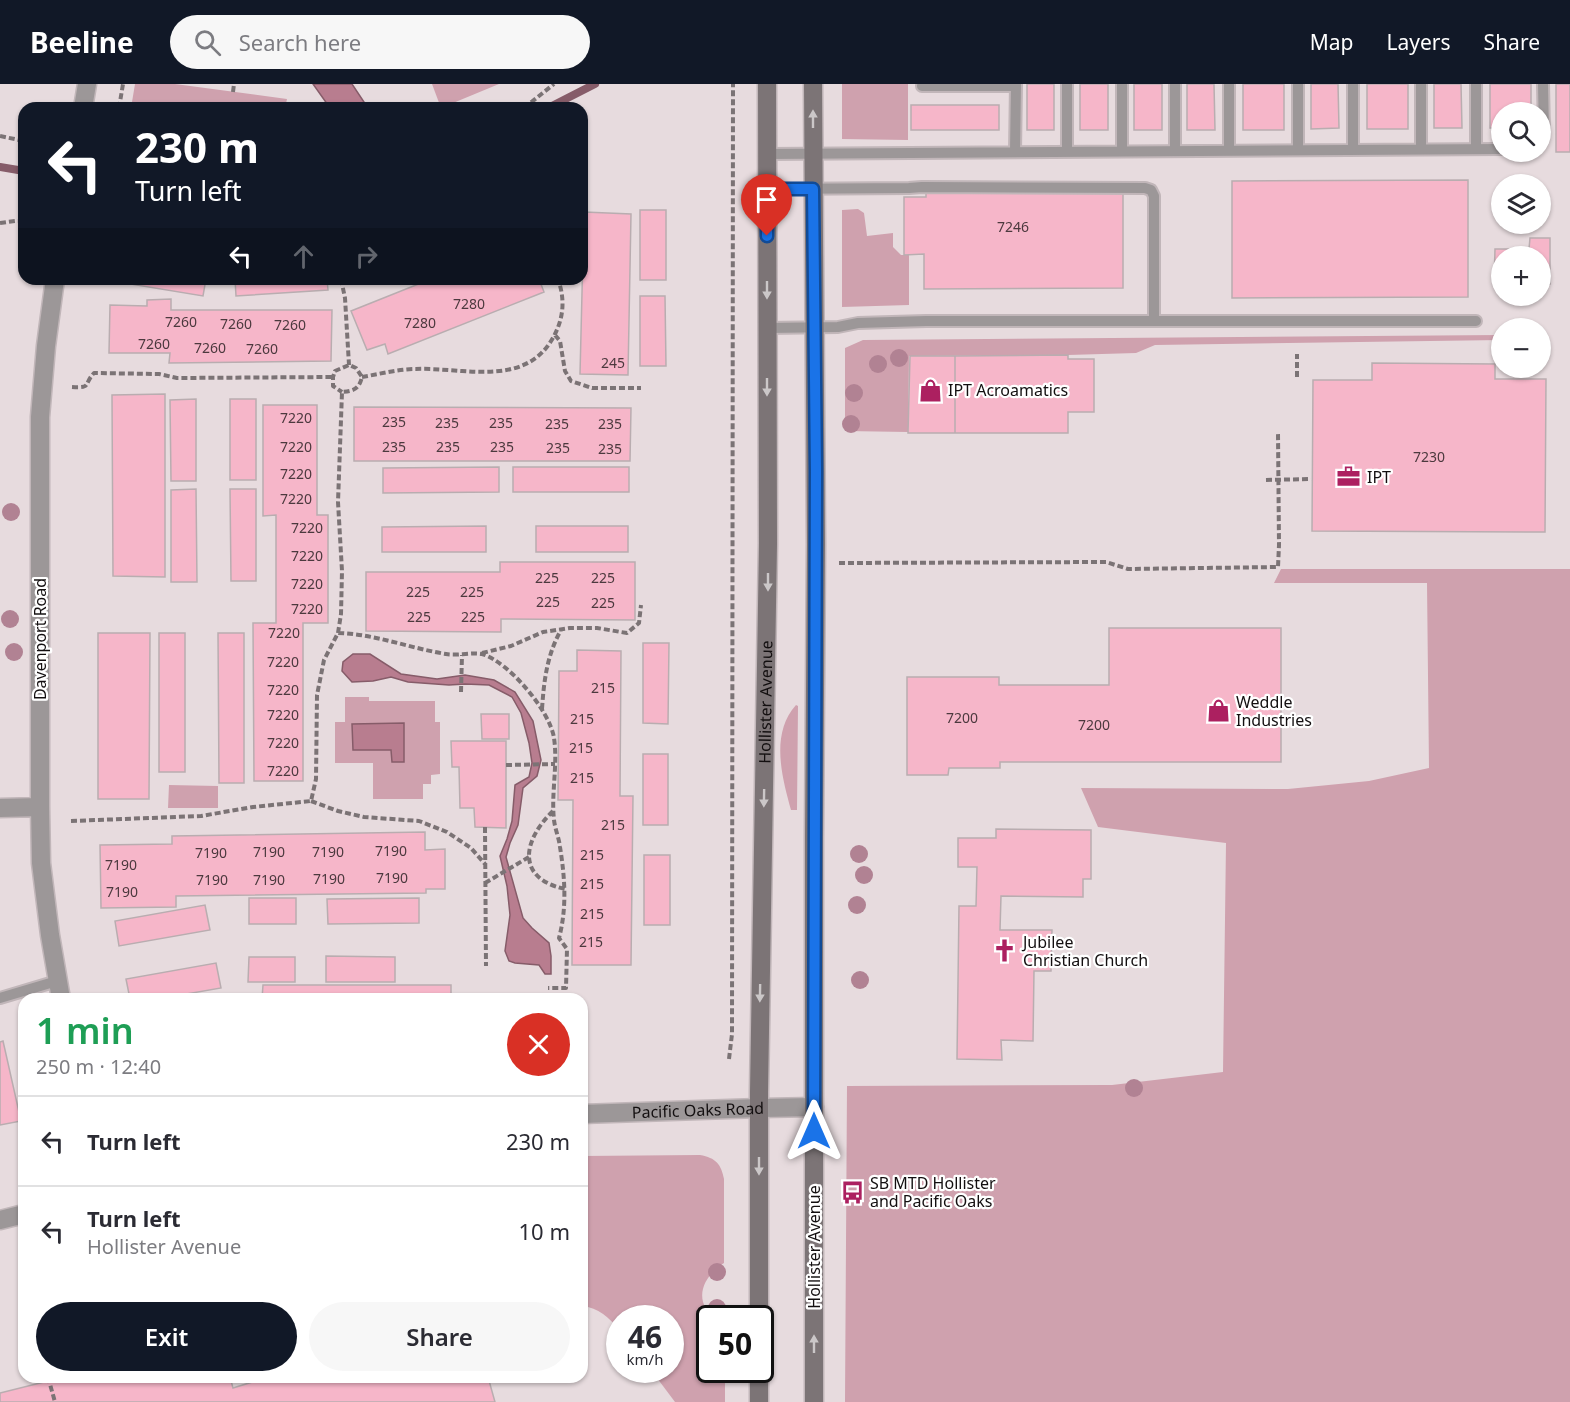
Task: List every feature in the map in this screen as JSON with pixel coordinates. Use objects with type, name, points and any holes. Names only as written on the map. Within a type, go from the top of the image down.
[{"type":"main road","name":"Hollister Avenue","points":[[759,1305],[759,1108],[767,631],[766,84]]},
{"type":"main road","name":"Hollister Avenue","points":[[813,84],[816,631],[814,1402]]},
{"type":"main road","points":[[759,1383],[759,1402]]},
{"type":"street","points":[[85,102],[87,84]]},
{"type":"street","name":"Davenport Road","points":[[54,285],[40,417],[40,807],[41,863],[59,990]]},
{"type":"street","points":[[0,808],[40,807]]},
{"type":"street","name":"Pacific Oaks Road","points":[[588,1114],[814,1107]]},
{"type":"street","points":[[0,1220],[18,1216]]},
{"type":"lane","points":[[1067,84],[1067,152]]},
{"type":"lane","points":[[1122,84],[1122,151]]},
{"type":"lane","points":[[1175,84],[1175,151]]},
{"type":"lane","points":[[1229,84],[1229,151]]},
{"type":"lane","points":[[1298,84],[1298,150]]},
{"type":"lane","points":[[1353,84],[1353,150]]},
{"type":"lane","points":[[1420,84],[1421,149]]},
{"type":"lane","points":[[1476,84],[1476,149]]},
{"type":"lane","points":[[1544,84],[1544,102]]},
{"type":"lane","points":[[922,86],[1016,85],[1015,152]]},
{"type":"lane","points":[[767,154],[1491,149]]},
{"type":"lane","points":[[767,189],[922,187],[1145,188],[1151,190],[1154,196],[1154,321]]},
{"type":"lane","points":[[767,328],[838,327],[858,322],[926,321],[1476,321]]},
{"type":"lane","points":[[37,993],[59,990]]},
{"type":"lane","points":[[0,998],[18,996]]},
{"type":"path","points":[[120,102],[123,84]]},
{"type":"path","points":[[233,92],[234,84]]},
{"type":"path","points":[[532,102],[554,84]]},
{"type":"path","points":[[729,1059],[732,1034],[733,84]]},
{"type":"path","points":[[0,136],[18,140]]},
{"type":"path","points":[[0,223],[18,220]]},
{"type":"path","points":[[342,285],[349,365]]},
{"type":"path","points":[[362,376],[415,369],[465,372],[501,371],[524,366],[538,357],[552,341],[560,326],[564,308],[560,285]]},
{"type":"path","points":[[555,334],[560,341],[565,371],[571,381],[592,388],[642,388]]},
{"type":"path","points":[[1297,354],[1297,377]]},
{"type":"path","points":[[349,365],[356,368],[362,376],[360,384],[352,391],[342,392],[333,386],[335,371],[349,365]]},
{"type":"path","points":[[72,387],[84,387],[94,373],[159,374],[177,378],[333,377]]},
{"type":"path","points":[[311,801],[316,779],[317,695],[324,660],[338,633],[341,614],[342,571],[338,502],[342,392]]},
{"type":"path","points":[[838,562],[1106,562],[1128,569],[1278,567],[1278,433]]},
{"type":"path","points":[[1266,480],[1311,479]]},
{"type":"path","points":[[338,633],[374,638],[446,654],[481,654],[511,646],[543,632],[561,629],[597,628],[627,633],[639,623],[641,604]]},
{"type":"path","points":[[542,709],[547,665],[552,645],[561,629]]},
{"type":"path","points":[[481,654],[512,672],[542,709],[554,736],[554,821],[560,845],[564,889],[564,920],[560,938],[567,949],[566,988],[548,988]]},
{"type":"path","points":[[461,692],[462,655]]},
{"type":"path","points":[[506,765],[555,764]]},
{"type":"path","points":[[71,821],[201,816],[253,807],[311,801],[364,817],[420,821],[447,832],[471,848],[485,864]]},
{"type":"path","points":[[554,811],[541,823],[533,838],[529,857],[530,865],[536,876],[546,883],[564,889]]},
{"type":"path","points":[[485,827],[486,966]]},
{"type":"path","points":[[485,883],[529,857]]},
{"type":"path","points":[[50,1383],[55,1402]]},
{"type":"shaded area","points":[[135,84],[175,84],[287,99],[286,102],[132,102]]},
{"type":"shaded area","points":[[313,84],[352,84],[364,102],[326,102]]},
{"type":"shaded area","points":[[432,84],[499,84],[456,102],[439,102]]},
{"type":"shaded area","points":[[842,84],[908,84],[908,140],[842,139]]},
{"type":"shaded area","points":[[858,209],[864,213],[867,236],[893,233],[893,247],[901,255],[909,255],[909,305],[842,307],[842,210]]},
{"type":"shaded area","points":[[1491,335],[1491,340],[1155,345],[1136,353],[909,356],[908,432],[845,431],[845,348],[863,340]]},
{"type":"shaded area","points":[[1281,569],[1570,569],[1570,1402],[845,1402],[847,1086],[1112,1085],[1223,1072],[1226,843],[1098,827],[1081,788],[1288,789],[1369,781],[1429,768],[1427,583],[1274,583]]},
{"type":"shaded area","points":[[353,654],[370,654],[401,674],[437,679],[465,675],[494,680],[515,692],[533,721],[541,760],[537,776],[523,788],[518,825],[506,857],[523,918],[549,943],[551,974],[545,974],[539,965],[509,961],[505,951],[510,915],[507,886],[500,856],[512,821],[515,785],[529,777],[532,763],[521,713],[512,697],[489,685],[408,682],[391,677],[352,682],[342,671],[343,662]]},
{"type":"shaded area","points":[[345,697],[369,697],[369,701],[435,701],[435,722],[440,722],[440,774],[431,775],[431,784],[423,784],[423,799],[373,799],[373,763],[335,763],[335,722],[345,722]]},
{"type":"shaded area","points":[[796,705],[798,706],[797,810],[791,810],[780,756],[783,729]]},
{"type":"shaded area","points":[[404,723],[404,762],[392,762],[391,750],[353,750],[352,724]]},
{"type":"shaded area","points":[[169,785],[218,786],[218,808],[168,808]]},
{"type":"shaded area","points":[[700,1155],[717,1162],[724,1179],[724,1263],[710,1275],[706,1282],[702,1297],[705,1305],[696,1305],[696,1383],[725,1383],[725,1402],[675,1402],[661,1383],[684,1383],[684,1305],[606,1305],[606,1317],[588,1308],[588,1156]]},
{"type":"building","points":[[1027,84],[1054,84],[1054,130],[1027,130]]},
{"type":"building","points":[[1080,84],[1108,84],[1108,130],[1080,130]]},
{"type":"building","points":[[1134,84],[1162,84],[1162,130],[1134,130]]},
{"type":"building","points":[[1187,84],[1214,84],[1215,130],[1187,130]]},
{"type":"building","points":[[1243,84],[1284,84],[1284,130],[1243,130]]},
{"type":"building","points":[[1311,84],[1338,84],[1339,128],[1311,129]]},
{"type":"building","points":[[1367,84],[1408,84],[1408,129],[1367,129]]},
{"type":"building","points":[[1434,84],[1461,84],[1462,128],[1434,128]]},
{"type":"building","points":[[1490,84],[1531,84],[1531,102],[1491,102],[1490,128]]},
{"type":"building","points":[[1556,84],[1570,84],[1570,152],[1556,152]]},
{"type":"building","points":[[911,105],[999,105],[999,130],[911,130]]},
{"type":"building","points":[[1468,180],[1468,297],[1232,298],[1232,181]]},
{"type":"building","points":[[1123,192],[1123,288],[924,289],[924,254],[904,255],[904,197],[926,197],[926,193]]},
{"type":"building","points":[[640,210],[666,210],[666,280],[640,280]]},
{"type":"building","points":[[588,212],[631,214],[628,375],[580,374],[582,285],[588,285]]},
{"type":"building","points":[[1530,238],[1550,238],[1550,246],[1529,246]]},
{"type":"building","points":[[136,285],[205,285],[203,296]]},
{"type":"building","points":[[235,285],[328,285],[328,290],[236,296]]},
{"type":"building","points":[[416,285],[541,285],[544,292],[388,354],[385,344],[367,350],[351,311]]},
{"type":"building","points":[[640,296],[665,296],[666,366],[640,366]]},
{"type":"building","points":[[171,299],[171,310],[332,310],[331,361],[169,363],[170,353],[109,353],[110,305],[147,306],[147,300]]},
{"type":"building","points":[[1068,355],[1068,359],[1094,359],[1094,412],[1068,412],[1068,433],[955,433],[955,356]]},
{"type":"building","points":[[910,356],[955,356],[955,433],[908,433]]},
{"type":"building","points":[[1372,363],[1491,364],[1491,378],[1546,379],[1545,532],[1312,531],[1313,380],[1372,380]]},
{"type":"building","points":[[165,394],[165,577],[113,576],[112,395]]},
{"type":"building","points":[[196,399],[196,481],[171,481],[170,400]]},
{"type":"building","points":[[230,399],[256,399],[256,480],[230,480]]},
{"type":"building","points":[[263,405],[317,405],[317,515],[328,515],[328,623],[303,623],[303,781],[254,781],[253,623],[276,623],[276,515],[263,516]]},
{"type":"building","points":[[354,407],[631,408],[630,461],[354,461]]},
{"type":"building","points":[[499,467],[499,492],[383,493],[383,468]]},
{"type":"building","points":[[513,467],[629,467],[629,492],[513,492]]},
{"type":"building","points":[[196,489],[197,582],[171,582],[171,490]]},
{"type":"building","points":[[230,489],[256,489],[256,581],[231,581]]},
{"type":"building","points":[[486,526],[486,552],[382,552],[382,527]]},
{"type":"building","points":[[536,526],[628,526],[628,552],[536,552]]},
{"type":"building","points":[[500,562],[635,562],[635,620],[501,619],[501,632],[366,631],[366,572],[500,572]]},
{"type":"building","points":[[1109,628],[1281,628],[1281,762],[1000,762],[1000,768],[949,768],[948,775],[907,775],[907,677],[999,677],[999,685],[1109,685]]},
{"type":"building","points":[[98,633],[150,633],[149,799],[98,799]]},
{"type":"building","points":[[159,633],[185,633],[185,772],[159,772]]},
{"type":"building","points":[[218,633],[244,633],[244,783],[219,783]]},
{"type":"building","points":[[643,643],[669,643],[668,724],[643,723]]},
{"type":"building","points":[[577,650],[621,651],[620,796],[633,796],[631,965],[572,965],[573,800],[558,800],[559,671],[577,671]]},
{"type":"building","points":[[481,714],[509,714],[509,739],[482,739]]},
{"type":"building","points":[[451,741],[506,741],[506,828],[475,827],[474,808],[460,808],[459,767],[452,767]]},
{"type":"building","points":[[643,754],[668,754],[668,825],[643,825]]},
{"type":"building","name":"Jubilee Christian Church","points":[[996,829],[1091,830],[1091,879],[1083,879],[1083,897],[1001,896],[1000,930],[1052,930],[1051,971],[1034,971],[1033,1041],[1001,1040],[1002,1060],[957,1059],[959,906],[976,906],[977,867],[958,867],[958,838],[996,838]]},
{"type":"building","points":[[425,832],[425,850],[445,849],[445,889],[426,889],[426,893],[176,896],[176,907],[101,908],[100,845],[172,844],[172,836]]},
{"type":"building","points":[[644,855],[670,855],[670,925],[644,925]]},
{"type":"building","points":[[249,898],[296,898],[296,924],[249,924]]},
{"type":"building","points":[[419,898],[419,923],[328,924],[327,899]]},
{"type":"building","points":[[205,905],[210,930],[119,946],[115,921]]},
{"type":"building","points":[[326,956],[395,957],[395,982],[326,982]]},
{"type":"building","points":[[249,957],[295,957],[295,982],[248,982]]},
{"type":"building","points":[[216,963],[221,988],[192,993],[129,993],[126,979]]},
{"type":"building","points":[[263,985],[451,985],[451,993],[262,993]]},
{"type":"building","points":[[3,1041],[18,1108],[18,1122],[0,1125],[0,1042]]},
{"type":"building","points":[[40,1383],[232,1383],[233,1388],[249,1383],[490,1383],[495,1402],[0,1402],[0,1393]]},
{"type":"waterway","points":[[560,102],[595,84]]},
{"type":"waterway","points":[[0,167],[18,170]]},
{"type":"place","name":"IPT Acroamatics","points":[[930,390]]},
{"type":"place","name":"IPT","points":[[1349,477]]},
{"type":"place","name":"Weddle Industries","points":[[1218,711]]},
{"type":"place","name":"Jubilee Christian Church","points":[[1005,951]]},
{"type":"place","name":"SB MTD Hollister and Pacific Oaks","points":[[852,1192]]},
{"type":"route","points":[[767,236],[767,189],[813,189],[816,471],[814,1131]]}]
